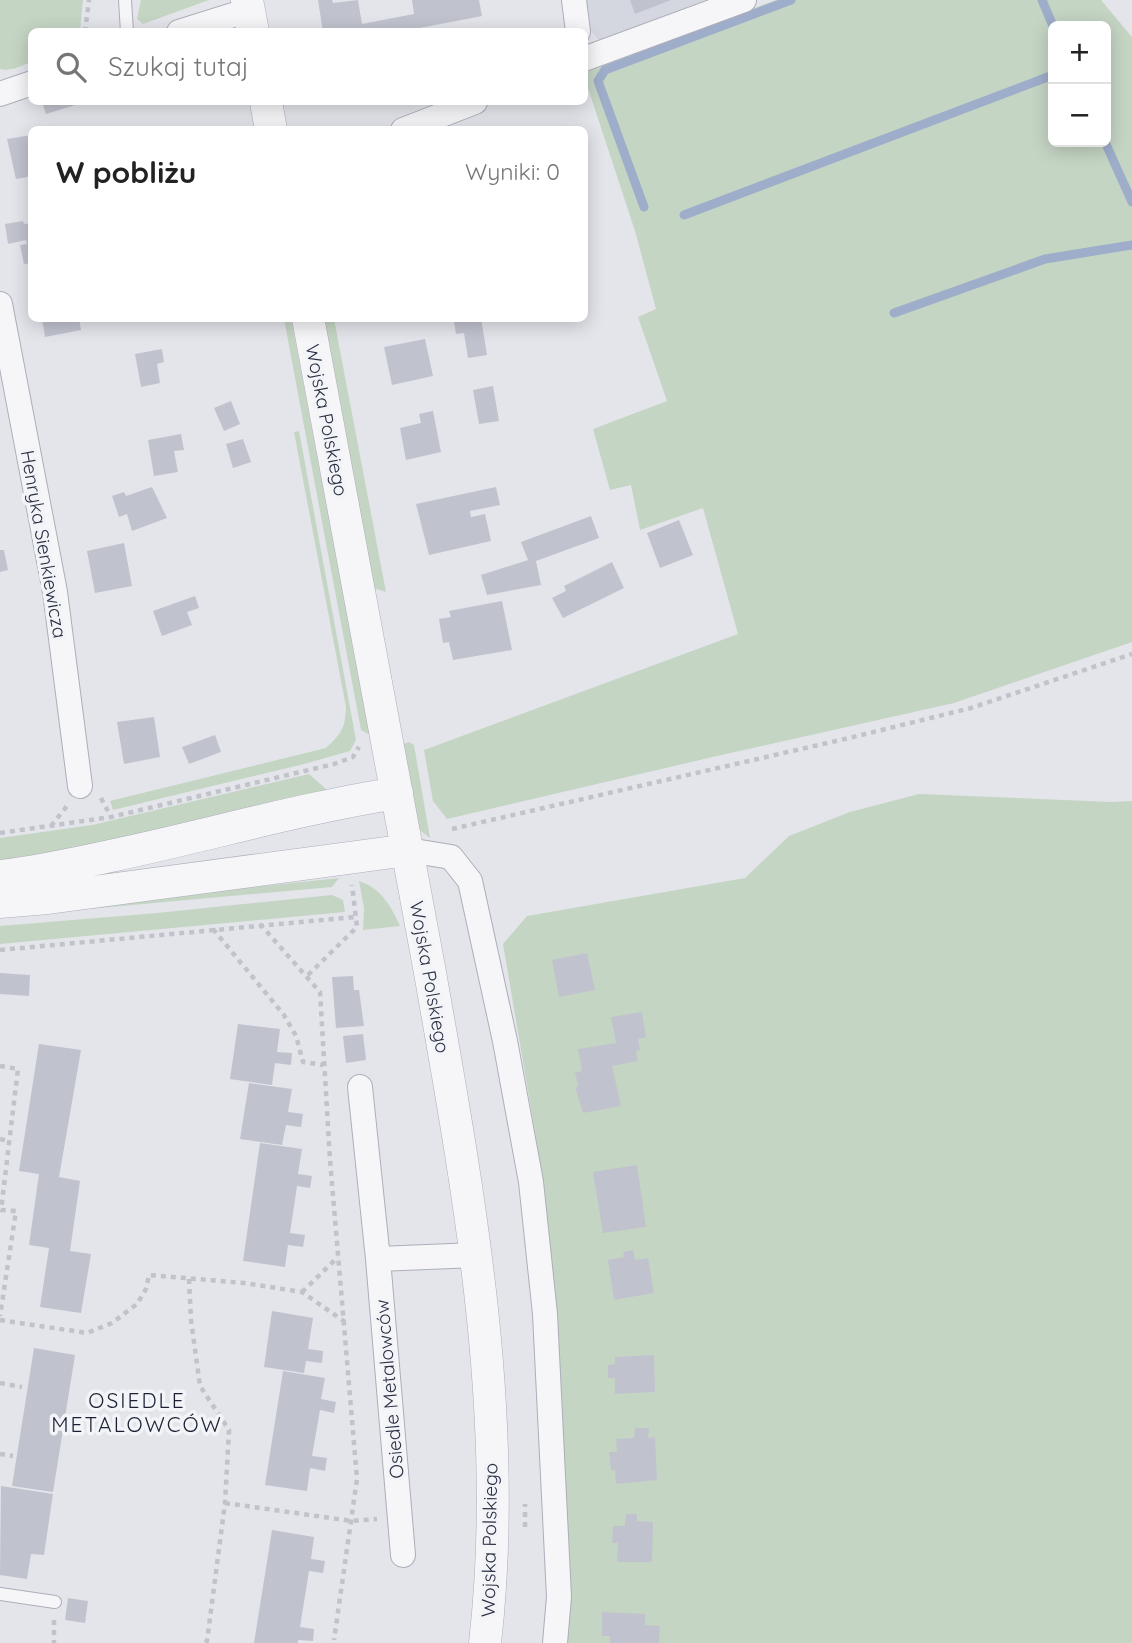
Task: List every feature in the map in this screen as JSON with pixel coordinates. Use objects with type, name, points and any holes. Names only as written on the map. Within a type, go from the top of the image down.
[{"type":"street","points":[[574,0],[578,28]]},
{"type":"street","points":[[588,58],[744,0]]},
{"type":"street","points":[[195,28],[249,14]]},
{"type":"street","points":[[0,94],[28,84]]},
{"type":"street","points":[[267,105],[270,126]]},
{"type":"street","points":[[413,126],[467,105]]},
{"type":"street","name":"Henryka Sienkiewicza","points":[[0,304],[55,592],[80,786]]},
{"type":"street","name":"Wojska Polskiego","points":[[309,322],[408,850],[462,1158],[476,1255],[488,1375],[491,1460],[491,1542],[485,1643]]},
{"type":"street","points":[[0,876],[33,873],[186,840],[340,802],[397,793]]},
{"type":"street","points":[[0,902],[408,850],[451,858],[470,881],[508,1054],[531,1182],[545,1314],[559,1597],[555,1643]]},
{"type":"street","name":"Osiedle Metalowców","points":[[360,1087],[378,1259],[403,1555]]},
{"type":"street","points":[[378,1259],[476,1255]]},
{"type":"lane","points":[[125,0],[127,28]]},
{"type":"lane","points":[[0,1594],[55,1602]]},
{"type":"path","points":[[86,28],[89,0]]},
{"type":"path","points":[[448,830],[971,708],[1132,654]]},
{"type":"path","points":[[0,833],[111,817],[334,764],[353,758],[361,744]]},
{"type":"path","points":[[308,975],[357,927],[351,877]]},
{"type":"path","points":[[0,950],[355,917]]},
{"type":"path","points":[[260,924],[308,975],[320,992],[323,1065],[345,1323]]},
{"type":"path","points":[[213,929],[284,1015],[296,1036],[303,1062],[323,1065]]},
{"type":"path","points":[[0,1066],[18,1069],[1,1210],[16,1212],[3,1272],[0,1318]]},
{"type":"path","points":[[0,1139],[8,1141]]},
{"type":"path","points":[[302,1292],[339,1256]]},
{"type":"path","name":"Osiedle Metalowców","points":[[0,1318],[87,1333],[111,1323],[137,1304],[146,1289],[149,1275],[244,1283],[302,1292],[345,1323],[357,1479],[334,1640]]},
{"type":"path","points":[[190,1279],[191,1320],[200,1386],[229,1430],[225,1503],[208,1641],[205,1643]]},
{"type":"path","points":[[0,1383],[22,1387]]},
{"type":"path","points":[[0,1454],[13,1456]]},
{"type":"path","points":[[225,1503],[352,1521],[400,1518]]},
{"type":"shaded area","points":[[583,0],[706,0],[600,42],[586,24]]},
{"type":"green space","points":[[0,0],[83,0],[80,28],[28,28],[28,63],[12,69],[0,69]]},
{"type":"green space","points":[[141,0],[209,0],[143,24],[137,19]]},
{"type":"green space","points":[[776,0],[1101,0],[1132,37],[1132,642],[954,703],[447,819],[433,801],[424,750],[738,634],[703,508],[640,530],[631,485],[610,490],[593,429],[667,401],[638,317],[656,309],[635,231],[588,88],[588,72]]},
{"type":"green space","points":[[285,322],[292,323],[370,735],[361,730]]},
{"type":"green space","points":[[325,322],[335,322],[386,592],[374,588]]},
{"type":"green space","points":[[299,431],[356,740],[350,751],[113,810],[110,801],[326,748],[342,730],[346,707],[294,432]]},
{"type":"green space","points":[[409,742],[414,745],[430,838],[421,831],[417,822],[403,744]]},
{"type":"green space","points":[[309,774],[327,790],[81,849],[0,865],[0,838],[92,825]]},
{"type":"green space","points":[[919,794],[1132,801],[1132,1643],[562,1643],[569,1588],[545,1191],[503,944],[527,916],[745,878],[789,836],[850,812]]},
{"type":"green space","points":[[339,878],[332,887],[0,917],[0,914]]},
{"type":"green space","points":[[359,881],[373,888],[384,899],[400,926],[363,930],[364,908]]},
{"type":"green space","points":[[332,895],[343,900],[345,912],[0,944],[0,926]]},
{"type":"building","points":[[318,0],[332,0],[333,3],[358,0],[362,24],[414,14],[412,0],[479,0],[482,16],[420,28],[322,28]]},
{"type":"building","points":[[630,0],[671,0],[635,14]]},
{"type":"building","points":[[43,105],[75,105],[46,114]]},
{"type":"building","points":[[28,136],[28,177],[16,179],[7,139]]},
{"type":"building","points":[[23,221],[24,224],[28,224],[28,264],[24,264],[20,245],[27,244],[26,240],[8,244],[5,224]]},
{"type":"building","points":[[43,322],[80,322],[81,330],[45,337]]},
{"type":"building","points":[[454,322],[482,322],[487,355],[468,358],[464,333],[456,334]]},
{"type":"building","points":[[425,339],[433,376],[392,385],[384,347]]},
{"type":"building","points":[[162,349],[164,362],[157,364],[160,383],[141,387],[135,354]]},
{"type":"building","points":[[493,386],[499,421],[479,424],[473,390]]},
{"type":"building","points":[[231,401],[240,424],[224,431],[214,408]]},
{"type":"building","points":[[433,411],[441,452],[406,460],[400,428],[421,423],[419,414]]},
{"type":"building","points":[[181,434],[184,450],[174,451],[178,472],[154,476],[148,440]]},
{"type":"building","points":[[243,439],[251,462],[233,468],[226,444]]},
{"type":"building","points":[[152,487],[167,518],[132,531],[127,514],[119,517],[112,496],[124,492],[126,496]]},
{"type":"building","points":[[496,487],[500,505],[470,511],[471,517],[485,514],[491,541],[429,555],[416,504]]},
{"type":"building","points":[[591,516],[599,538],[536,561],[541,585],[487,595],[481,575],[528,560],[521,542]]},
{"type":"building","points":[[679,520],[693,555],[660,568],[647,533]]},
{"type":"building","points":[[124,543],[132,586],[95,593],[87,551]]},
{"type":"building","points":[[0,550],[4,550],[8,570],[0,572]]},
{"type":"building","points":[[612,562],[624,588],[563,618],[552,598],[566,591],[564,586]]},
{"type":"building","points":[[195,596],[199,608],[187,612],[192,625],[162,636],[153,611]]},
{"type":"building","points":[[502,601],[512,650],[453,660],[449,642],[443,643],[439,619],[451,617],[449,611]]},
{"type":"building","points":[[154,717],[160,757],[124,764],[117,722]]},
{"type":"building","points":[[215,735],[221,752],[189,764],[182,747]]},
{"type":"building","points":[[587,953],[595,990],[559,997],[552,960]]},
{"type":"building","points":[[0,973],[30,975],[29,996],[0,994]]},
{"type":"building","points":[[353,976],[354,990],[359,990],[364,1026],[336,1028],[332,977]]},
{"type":"building","points":[[642,1012],[646,1037],[638,1039],[638,1061],[612,1066],[621,1106],[583,1113],[575,1087],[578,1087],[576,1075],[573,1073],[582,1071],[578,1049],[616,1043],[611,1017]]},
{"type":"building","points":[[238,1024],[280,1029],[277,1052],[292,1053],[291,1065],[275,1063],[272,1085],[230,1079]]},
{"type":"building","points":[[363,1034],[366,1060],[346,1063],[343,1036]]},
{"type":"building","points":[[39,1044],[81,1050],[59,1177],[80,1181],[70,1251],[91,1254],[81,1313],[40,1307],[49,1248],[29,1245],[39,1174],[19,1171]]},
{"type":"building","points":[[249,1083],[292,1089],[288,1112],[303,1114],[301,1127],[286,1125],[282,1145],[240,1139]]},
{"type":"building","points":[[260,1143],[302,1149],[298,1174],[312,1176],[310,1188],[297,1186],[290,1233],[305,1235],[303,1247],[288,1245],[285,1267],[243,1261]]},
{"type":"building","points":[[637,1165],[646,1227],[603,1233],[593,1172]]},
{"type":"building","points":[[633,1250],[635,1260],[648,1258],[654,1293],[614,1300],[608,1260],[624,1257],[623,1252]]},
{"type":"building","points":[[272,1311],[313,1318],[308,1349],[323,1351],[322,1363],[306,1361],[304,1373],[264,1367]]},
{"type":"building","points":[[34,1348],[75,1355],[53,1492],[12,1486]]},
{"type":"building","points":[[654,1355],[655,1392],[615,1394],[615,1378],[608,1378],[608,1365],[615,1364],[615,1357]]},
{"type":"building","points":[[283,1371],[325,1378],[321,1399],[336,1402],[334,1413],[320,1410],[312,1456],[327,1458],[325,1471],[310,1468],[307,1491],[265,1485]]},
{"type":"building","points":[[635,1428],[649,1428],[648,1438],[655,1437],[657,1480],[616,1484],[609,1452],[617,1452],[616,1439],[634,1438]]},
{"type":"building","points":[[1,1486],[53,1494],[44,1555],[31,1554],[27,1579],[0,1575]]},
{"type":"building","points":[[626,1514],[637,1514],[637,1521],[653,1522],[652,1562],[617,1562],[618,1543],[612,1543],[613,1526],[625,1526]]},
{"type":"building","points":[[272,1530],[314,1537],[311,1559],[325,1561],[323,1573],[309,1571],[300,1627],[314,1629],[313,1641],[254,1643]]},
{"type":"building","points":[[68,1598],[88,1601],[85,1623],[65,1620]]},
{"type":"building","points":[[602,1612],[645,1614],[645,1625],[660,1626],[659,1643],[610,1643],[610,1636],[602,1636]]},
{"type":"waterway","points":[[644,207],[598,81],[605,70],[791,0]]},
{"type":"waterway","points":[[1042,0],[1051,21]]},
{"type":"waterway","points":[[684,215],[1048,77]]},
{"type":"waterway","points":[[1107,147],[1132,202]]},
{"type":"waterway","points":[[894,313],[1045,259],[1132,245]]},
{"type":"district","name":"OSIEDLE METALOWCÓW","points":[[137,1413]]}]
